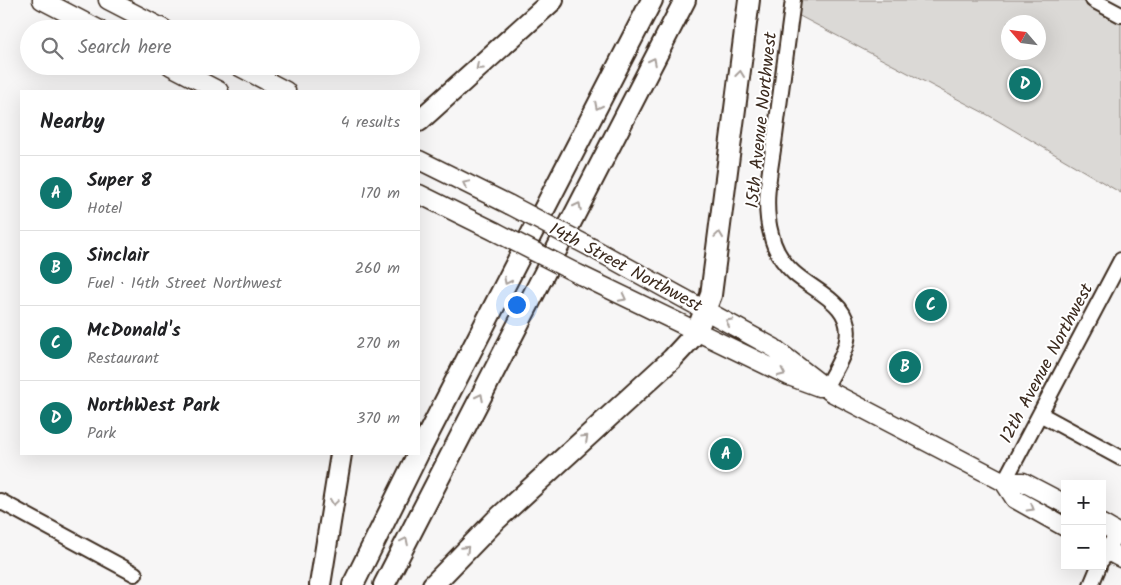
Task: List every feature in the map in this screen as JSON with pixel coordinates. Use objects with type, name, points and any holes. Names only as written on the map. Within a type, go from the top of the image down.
[{"type":"highway","points":[[420,120],[553,0]]},
{"type":"highway","points":[[420,449],[652,0]]},
{"type":"highway","points":[[384,585],[685,0]]},
{"type":"highway","points":[[433,585],[489,527],[672,359],[696,332],[706,310],[716,264],[749,0]]},
{"type":"highway","points":[[320,585],[341,455]]},
{"type":"highway","points":[[353,585],[417,455]]},
{"type":"main road","points":[[35,0],[69,14]]},
{"type":"main road","points":[[42,0],[81,20]]},
{"type":"main road","points":[[108,0],[147,20]]},
{"type":"main road","points":[[188,75],[217,90]]},
{"type":"main road","points":[[255,75],[284,90]]},
{"type":"main road","name":"14th Street Northwest","points":[[420,160],[594,249],[774,348],[825,388]]},
{"type":"main road","name":"14th Street Northwest","points":[[420,194],[696,332],[789,376],[825,388],[1004,482],[1016,499],[1062,525]]},
{"type":"main road","name":"14th Street Northwest","points":[[1004,482],[1023,482],[1061,502]]},
{"type":"street","name":"15th Avenue Northwest","points":[[793,0],[770,178],[769,223],[776,248],[783,261],[804,281],[829,298],[844,316],[848,332],[846,345],[825,388]]},
{"type":"street","points":[[1093,0],[1121,15]]},
{"type":"street","name":"12th Avenue Northwest","points":[[1004,482],[1121,260]]},
{"type":"street","points":[[1040,414],[1121,458]]},
{"type":"street","points":[[0,501],[136,574]]},
{"type":"street","points":[[1108,554],[1113,530]]},
{"type":"street","points":[[1090,585],[1097,570]]},
{"type":"shaded area","points":[[794,0],[1089,0],[1121,19],[1121,193],[988,115],[792,12]]},
{"type":"place","name":"NorthWest Park","points":[[1025,84]]},
{"type":"place","name":"McDonald's","points":[[931,305]]},
{"type":"place","name":"Sinclair","points":[[905,367]]},
{"type":"place","name":"Super 8","points":[[726,454]]}]
